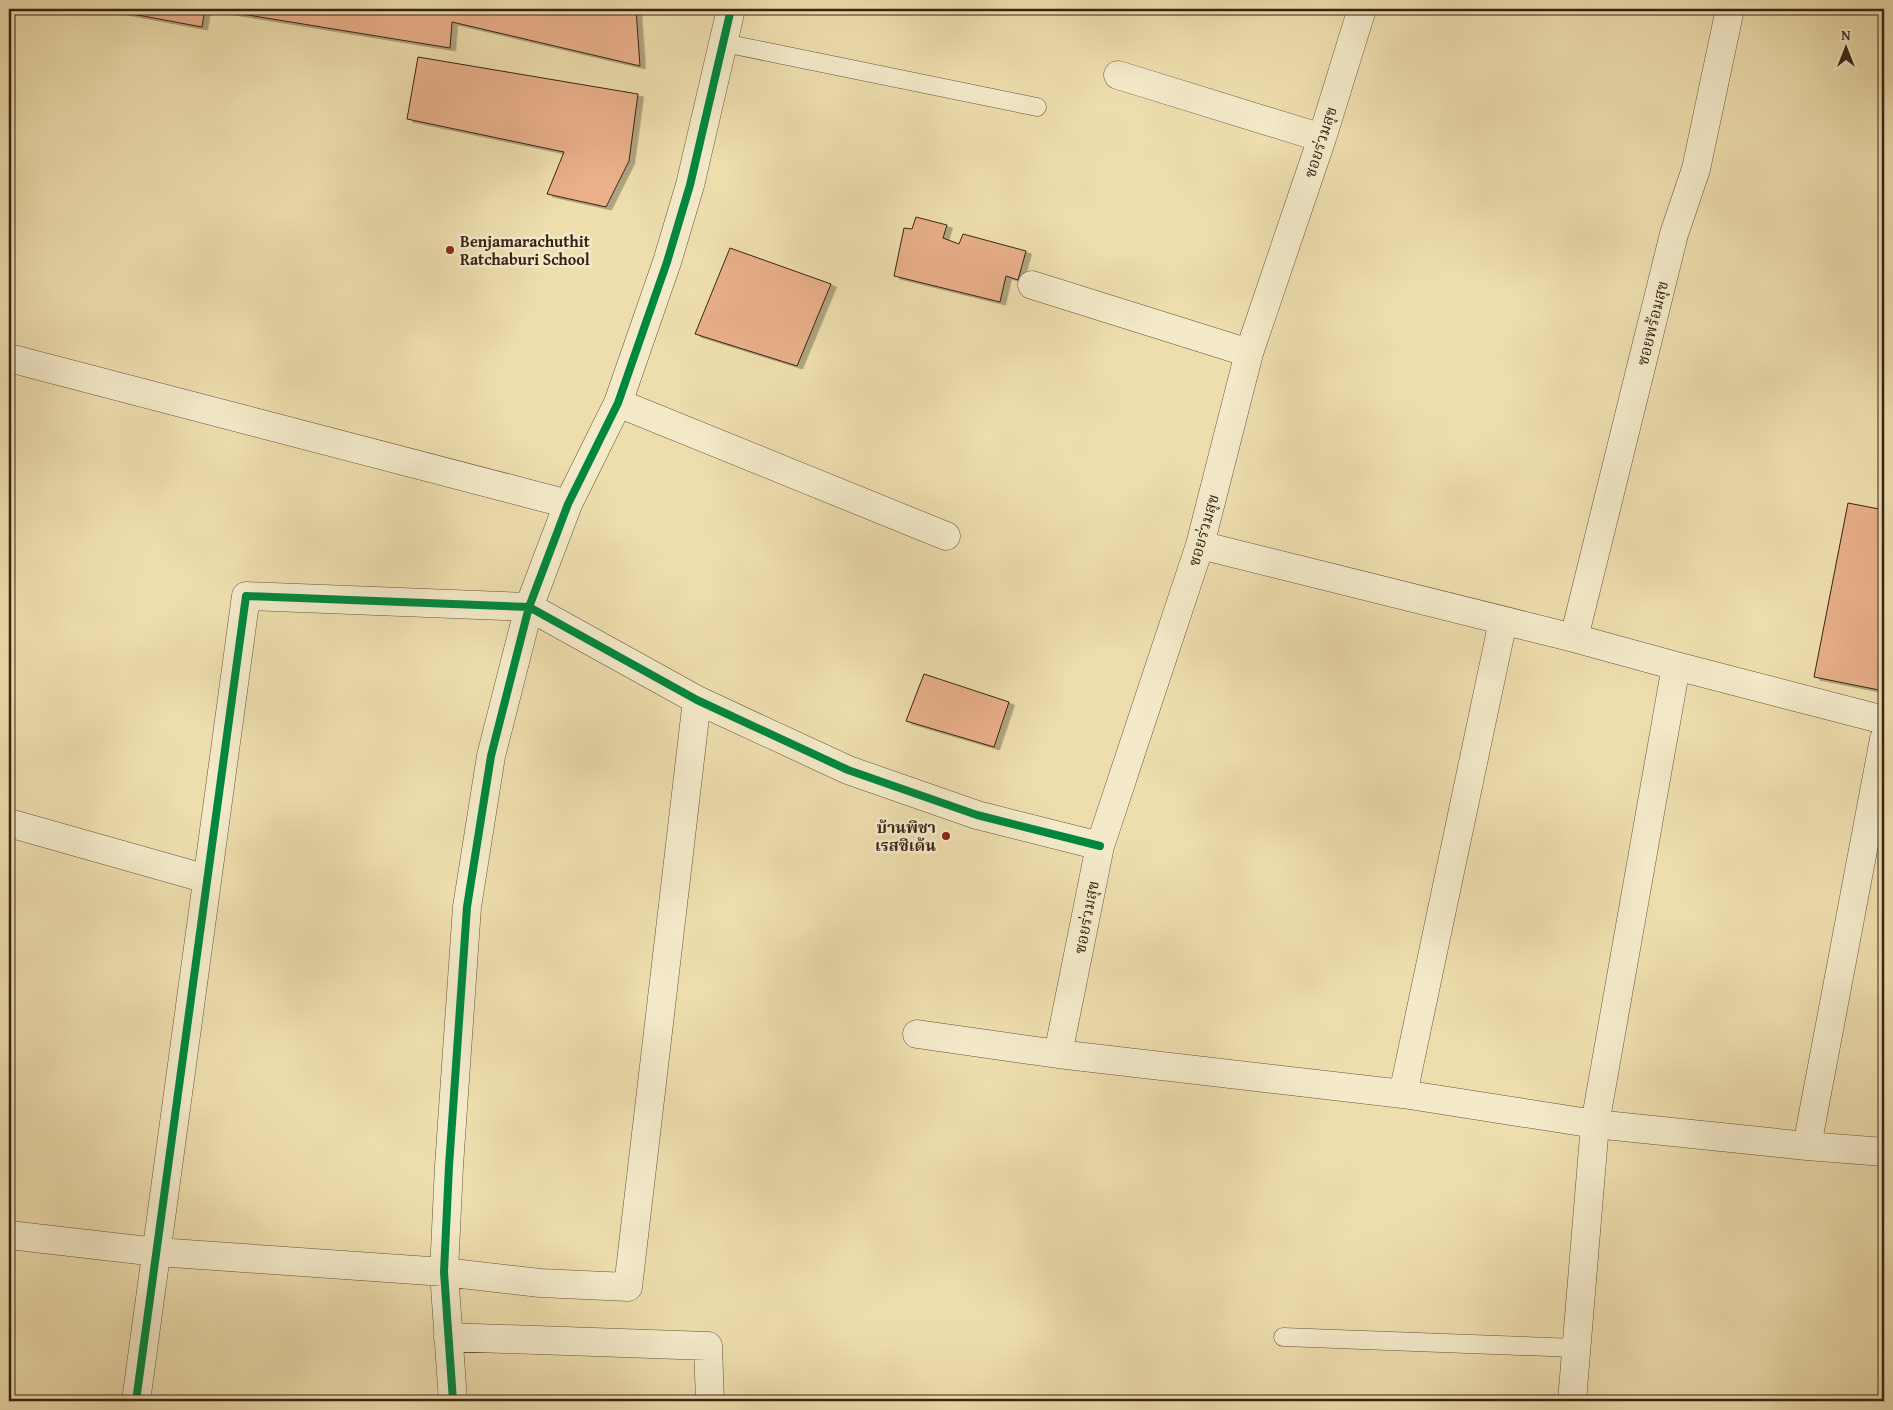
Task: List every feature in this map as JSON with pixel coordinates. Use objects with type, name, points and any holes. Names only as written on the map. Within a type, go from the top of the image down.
[{"type":"street","points":[[453,1401],[444,1272],[449,1166],[467,907],[491,756],[529,607],[568,504],[618,403],[667,262],[690,185],[731,9]]},
{"type":"street","name":"ซอยร่วมสุข","points":[[1058,1054],[1100,846],[1200,545],[1249,353],[1322,138],[1362,9]]},
{"type":"street","name":"ซอยพร้อมสุข","points":[[1574,638],[1674,234],[1696,169],[1730,9]]},
{"type":"street","points":[[1118,75],[1322,138]]},
{"type":"street","points":[[1032,285],[1249,353]]},
{"type":"street","points":[[9,358],[568,504]]},
{"type":"street","points":[[618,403],[946,536]]},
{"type":"street","points":[[1200,545],[1574,638],[1884,720]]},
{"type":"street","points":[[136,1401],[246,596],[529,607],[697,700],[848,770],[977,815],[1100,846]]},
{"type":"street","points":[[1403,1094],[1503,621]]},
{"type":"street","points":[[1572,1401],[1594,1124],[1676,666]]},
{"type":"street","points":[[9,1235],[157,1252],[444,1272],[540,1282],[628,1287],[697,700]]},
{"type":"street","points":[[1807,1146],[1884,739]]},
{"type":"street","points":[[9,823],[208,878]]},
{"type":"street","points":[[917,1034],[1058,1054],[1403,1094],[1594,1124],[1884,1152]]},
{"type":"street","points":[[448,1337],[708,1346],[710,1401]]},
{"type":"lane","points":[[724,43],[1037,107]]},
{"type":"lane","points":[[1283,1337],[1576,1348]]},
{"type":"building","points":[[106,9],[205,9],[202,27]]},
{"type":"building","points":[[223,9],[636,9],[640,66],[452,22],[450,48],[223,11]]},
{"type":"building","points":[[418,57],[638,94],[629,161],[606,207],[547,194],[564,152],[407,119]]},
{"type":"building","points":[[916,217],[947,225],[943,238],[959,244],[963,234],[1026,251],[1018,280],[1006,276],[1000,302],[894,276],[904,228],[912,229]]},
{"type":"building","points":[[730,248],[831,284],[797,366],[695,334]]},
{"type":"building","points":[[1848,503],[1884,510],[1884,691],[1814,677]]},
{"type":"building","points":[[924,674],[1009,702],[994,747],[906,721]]},
{"type":"cycle path","points":[[453,1401],[444,1272],[449,1166],[467,907],[491,756],[529,607],[568,504],[618,403],[667,262],[690,185],[731,9]]},
{"type":"cycle path","points":[[136,1401],[246,596],[529,607],[697,700],[848,770],[977,815],[1100,846]]},
{"type":"place","name":"Benjamarachuthit Ratchaburi School","points":[[450,250]]},
{"type":"place","name":"บ้านพิชา เรสซิเด้น","points":[[946,836]]}]
